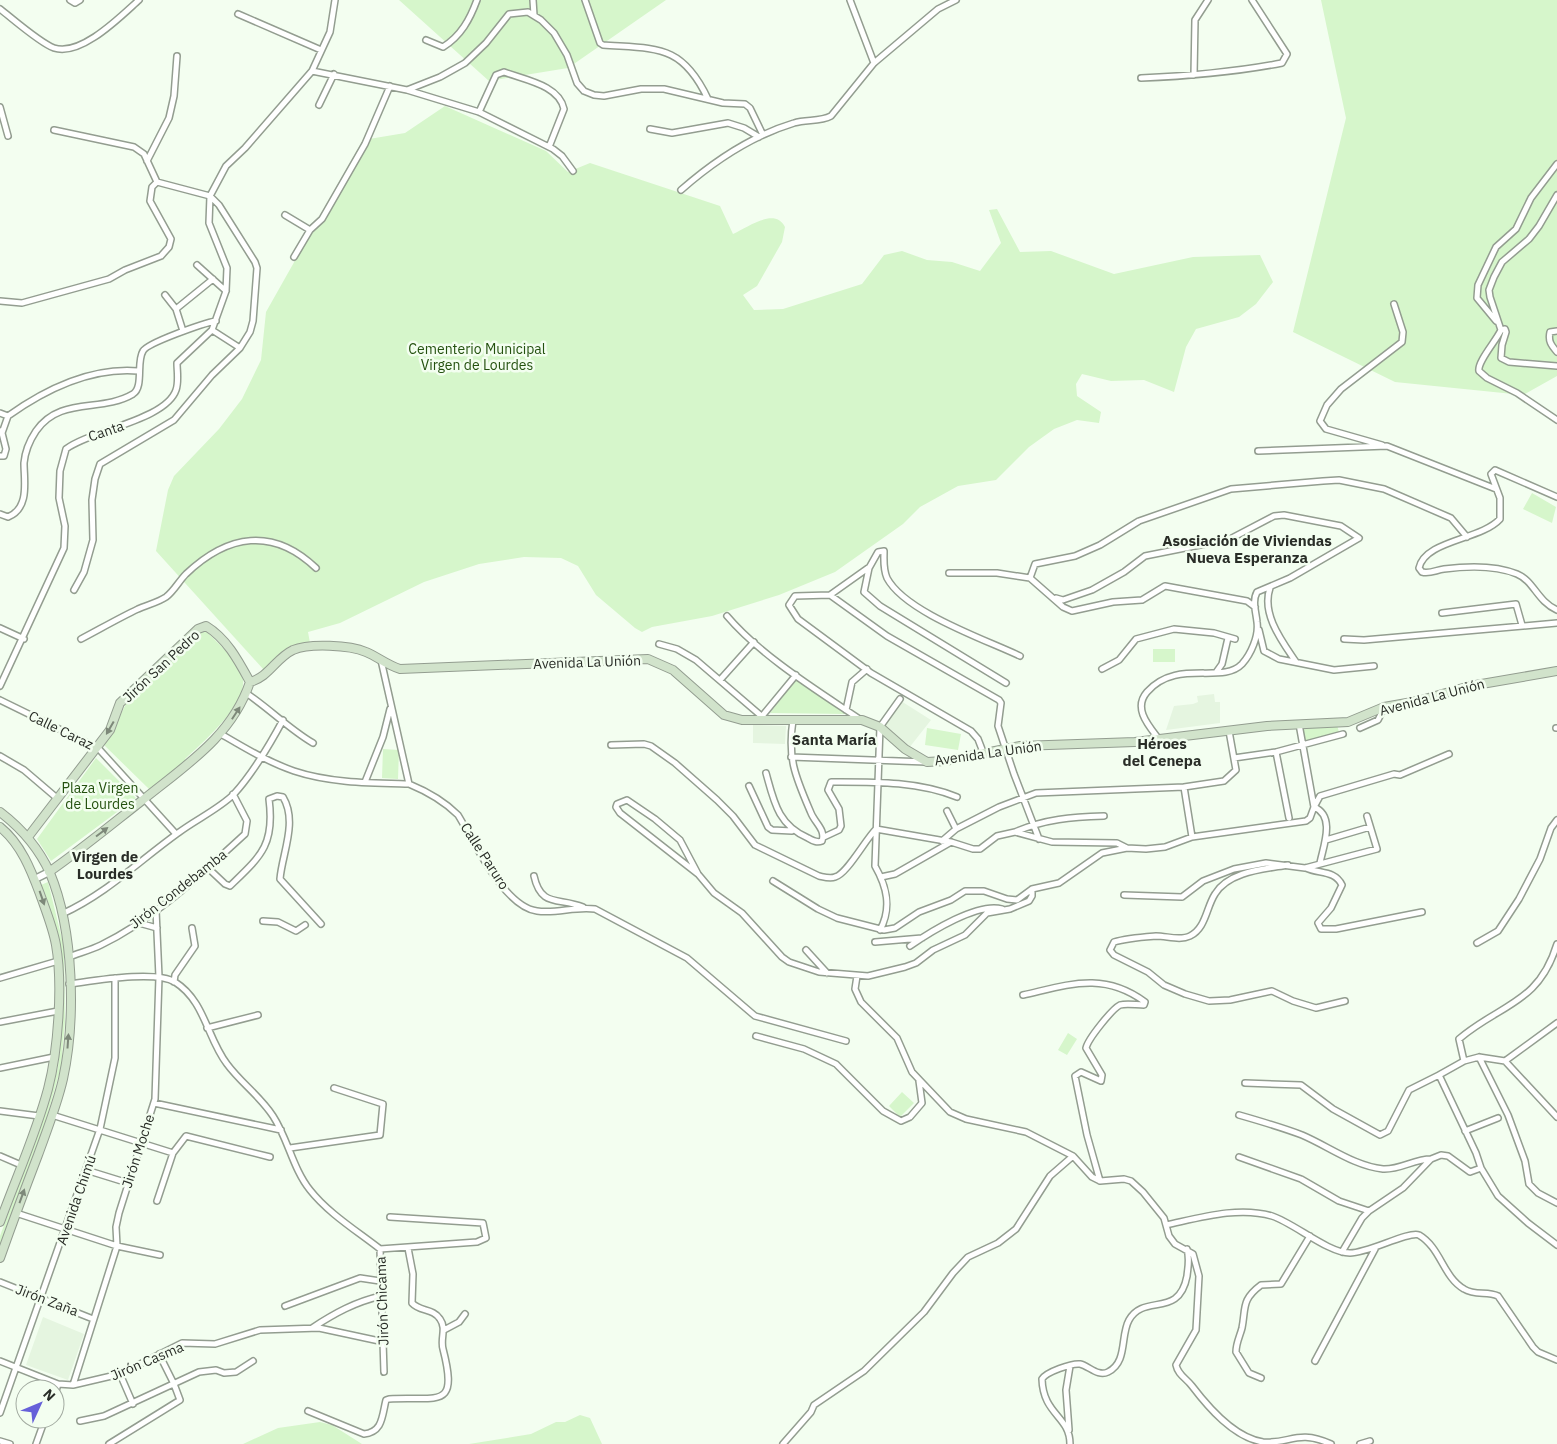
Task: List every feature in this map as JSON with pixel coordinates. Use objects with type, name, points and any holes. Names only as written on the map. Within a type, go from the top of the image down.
[{"type":"main road","name":"Jirón San Pedro","points":[[28,838],[98,748],[115,720],[120,702],[198,629],[206,626],[217,633],[229,647],[250,682]]},
{"type":"main road","name":"Avenida La Unión","points":[[250,682],[265,676],[293,650],[307,647],[357,648],[400,669],[648,659],[673,670],[724,715],[742,720],[764,718],[862,720],[880,727],[905,749],[927,762],[945,761],[1005,748],[1135,742],[1298,723],[1348,722],[1384,707],[1418,701],[1470,686],[1557,671]]},
{"type":"main road","points":[[49,872],[196,759],[221,734],[241,706],[250,682]]},
{"type":"main road","points":[[0,812],[28,838],[49,872],[62,914],[68,958],[69,984],[67,1048],[63,1078],[52,1115],[0,1258]]},
{"type":"main road","points":[[0,826],[19,848],[35,879],[54,935],[58,961],[58,1012],[54,1057],[48,1091],[0,1222]]},
{"type":"street","points":[[70,0],[75,3],[80,0]]},
{"type":"street","points":[[0,9],[51,46],[63,49],[94,39],[139,0]]},
{"type":"street","points":[[210,196],[226,166],[245,148],[312,71],[330,32],[335,0]]},
{"type":"street","points":[[426,40],[443,47],[450,42],[465,27],[477,0]]},
{"type":"street","points":[[533,0],[534,15]]},
{"type":"street","points":[[585,0],[600,43],[603,46],[655,49],[671,55],[686,64],[708,99]]},
{"type":"street","points":[[850,0],[874,63]]},
{"type":"street","points":[[681,190],[711,163],[761,136],[796,122],[825,119],[832,116],[874,63],[938,9],[956,0]]},
{"type":"street","points":[[1194,75],[1195,20],[1208,0]]},
{"type":"street","points":[[1141,78],[1259,68],[1282,62],[1287,54],[1252,0]]},
{"type":"street","points":[[407,90],[440,77],[465,64],[486,43],[509,14],[518,12],[534,15],[562,43],[577,84],[584,91],[604,96],[641,88],[664,89],[723,103],[745,104],[750,108],[761,136]]},
{"type":"street","points":[[238,14],[321,50]]},
{"type":"street","points":[[147,161],[169,118],[174,96],[178,56]]},
{"type":"street","points":[[312,71],[407,90],[479,112],[549,147],[562,156],[573,172]]},
{"type":"street","points":[[479,112],[496,75],[499,73],[504,72],[549,89],[559,95],[564,109],[549,147]]},
{"type":"street","points":[[319,105],[334,74]]},
{"type":"street","points":[[294,257],[310,230],[322,219],[365,144],[390,86]]},
{"type":"street","points":[[0,107],[8,136]]},
{"type":"street","points":[[650,129],[672,133],[728,123],[761,136]]},
{"type":"street","points":[[54,130],[134,147],[144,154],[157,182],[210,196],[219,205],[257,268],[250,332],[240,348],[212,375],[174,420],[100,464],[94,479],[92,500],[93,540],[84,572],[74,590]]},
{"type":"street","points":[[1498,324],[1477,298],[1478,285],[1496,248],[1516,229],[1531,198],[1557,164]]},
{"type":"street","points":[[0,301],[22,303],[69,291],[109,279],[125,270],[161,256],[169,247],[171,239],[150,201],[152,188],[157,182]]},
{"type":"street","points":[[1501,330],[1490,297],[1494,277],[1502,262],[1529,238],[1539,226],[1557,194]]},
{"type":"street","name":"Canta","points":[[0,686],[24,639],[64,548],[65,526],[59,498],[60,471],[66,448],[89,436],[131,422],[169,401],[176,390],[177,363],[212,330],[216,321],[226,291],[227,268],[209,223],[210,196]]},
{"type":"street","points":[[285,215],[310,230]]},
{"type":"street","points":[[197,265],[226,291]]},
{"type":"street","points":[[176,309],[213,279]]},
{"type":"street","points":[[165,295],[176,309],[183,331]]},
{"type":"street","points":[[1394,304],[1403,332],[1402,342],[1341,389],[1327,405],[1320,422],[1326,429],[1387,446],[1496,489]]},
{"type":"street","points":[[0,514],[8,517],[13,515],[24,498],[24,462],[30,441],[38,429],[54,415],[72,406],[105,404],[134,393],[138,387],[140,356],[148,345],[165,340],[183,331],[216,321]]},
{"type":"street","points":[[1501,330],[1505,329],[1506,332],[1500,354],[1503,360],[1557,366]]},
{"type":"street","points":[[212,330],[240,348]]},
{"type":"street","points":[[1501,330],[1494,344],[1479,362],[1479,371],[1487,378],[1517,393],[1557,420]]},
{"type":"street","points":[[1557,331],[1550,332],[1549,337],[1551,344],[1557,352]]},
{"type":"street","points":[[0,456],[4,456],[6,449],[1,432],[8,416],[36,396],[67,383],[99,373],[120,369],[138,371]]},
{"type":"street","points":[[0,414],[8,416]]},
{"type":"street","points":[[1258,451],[1387,446]]},
{"type":"street","points":[[1557,497],[1497,469],[1491,474],[1500,498],[1500,519],[1496,523],[1467,537],[1428,552],[1419,565],[1420,570],[1427,573],[1443,569],[1489,567],[1516,574],[1528,582],[1540,599],[1557,610]]},
{"type":"street","points":[[1030,578],[1035,564],[1075,556],[1100,545],[1139,521],[1216,494],[1248,486],[1340,480],[1369,485],[1384,489],[1440,512],[1458,524],[1467,537]]},
{"type":"street","points":[[1056,598],[1063,600],[1092,590],[1124,572],[1145,556],[1230,539],[1274,516],[1284,515],[1340,526],[1359,538],[1270,588],[1257,592],[1254,596],[1261,646],[1264,651],[1279,659],[1334,670],[1374,666]]},
{"type":"street","points":[[81,639],[139,608],[166,597],[184,575],[201,560],[215,551],[240,541],[254,539],[282,545],[302,554],[316,568]]},
{"type":"street","points":[[1006,683],[864,592],[863,586],[869,568],[878,552],[882,550],[887,577],[905,598],[929,614],[1020,656]]},
{"type":"street","points":[[869,568],[830,595],[799,595],[795,596],[789,605],[798,619],[867,669],[971,731],[978,739],[983,752]]},
{"type":"street","points":[[949,573],[997,573],[1030,578],[1056,598],[1063,608],[1076,611],[1113,602],[1142,600],[1165,586],[1247,601],[1255,608]]},
{"type":"street","points":[[1270,588],[1266,599],[1269,611],[1280,638],[1296,662]]},
{"type":"street","points":[[830,595],[887,636],[999,700],[1001,703],[998,726],[1040,839]]},
{"type":"street","points":[[1442,613],[1516,604],[1522,625]]},
{"type":"street","points":[[727,616],[754,642],[796,675],[862,720]]},
{"type":"street","points":[[1344,638],[1364,640],[1557,623]]},
{"type":"street","points":[[1158,738],[1145,722],[1142,711],[1142,698],[1149,690],[1159,681],[1171,675],[1229,671],[1242,664],[1254,644],[1258,624]]},
{"type":"street","points":[[0,628],[24,639]]},
{"type":"street","points":[[1102,669],[1119,660],[1139,637],[1174,629],[1188,629],[1235,639]]},
{"type":"street","points":[[1217,671],[1222,664],[1228,638]]},
{"type":"street","points":[[720,680],[754,642]]},
{"type":"street","points":[[659,644],[677,649],[696,660],[764,718],[796,675]]},
{"type":"street","points":[[381,660],[390,707],[409,784]]},
{"type":"street","points":[[846,710],[852,682],[867,669]]},
{"type":"street","points":[[246,693],[283,720],[297,733],[313,743]]},
{"type":"street","points":[[880,930],[888,908],[881,877],[875,866],[880,727],[900,699]]},
{"type":"street","name":"Calle Caraz","points":[[0,700],[98,748],[176,834]]},
{"type":"street","points":[[365,782],[383,737],[390,707]]},
{"type":"street","points":[[1360,728],[1378,720],[1384,707]]},
{"type":"street","points":[[62,914],[87,902],[116,882],[176,834],[233,794],[262,757],[283,720]]},
{"type":"street","points":[[793,720],[789,744],[791,758],[802,792],[824,837]]},
{"type":"street","points":[[1298,723],[1314,807],[1322,816],[1327,827],[1320,864]]},
{"type":"street","points":[[942,841],[956,829],[999,807],[1036,793],[1184,787],[1229,778],[1236,770],[1229,731]]},
{"type":"street","name":"Calle Paruro","points":[[221,734],[262,757],[302,773],[365,782],[409,784],[450,807],[458,815],[493,872],[523,906],[538,911],[558,912],[583,907]]},
{"type":"street","points":[[1234,758],[1276,752],[1343,734]]},
{"type":"street","points":[[611,745],[644,744],[651,746],[675,763],[717,800],[733,816],[755,845],[819,876],[829,878],[841,874],[863,842],[876,829]]},
{"type":"street","points":[[1276,752],[1289,818]]},
{"type":"street","points":[[773,881],[818,909],[837,918],[880,930],[895,928],[919,912],[951,900],[965,891],[984,891],[1017,900],[1032,889],[1059,883],[1102,853],[1128,848],[1165,847],[1192,837],[1298,824],[1310,818],[1317,800],[1323,795],[1394,774],[1400,775],[1450,754]]},
{"type":"street","points":[[0,756],[24,770],[58,798]]},
{"type":"street","points":[[791,758],[927,762]]},
{"type":"street","points":[[766,773],[776,808],[792,831]]},
{"type":"street","points":[[749,786],[768,827],[772,830],[792,831],[819,842],[824,837],[839,830],[841,826],[839,809],[830,795],[830,783],[878,782],[934,788],[956,797]]},
{"type":"street","points":[[1184,787],[1192,837]]},
{"type":"street","name":"Jirón Condebamba","points":[[68,958],[101,945],[138,923],[208,868],[245,834],[247,821],[233,794]]},
{"type":"street","points":[[208,868],[225,884],[230,886],[264,851],[270,836],[269,800],[277,796],[283,797],[287,803],[288,840],[280,879],[321,924]]},
{"type":"street","points":[[698,874],[680,840],[662,824],[627,800],[617,804],[616,807],[620,813],[698,874],[714,893],[742,914],[782,957],[789,962],[827,973],[857,976],[884,973],[916,963],[933,950],[965,935],[987,913],[1005,910],[1028,901],[1032,896],[1032,889]]},
{"type":"street","points":[[947,811],[956,829]]},
{"type":"street","points":[[876,829],[952,842],[973,849],[980,849],[997,836],[1015,832],[1033,824],[1062,817],[1104,816]]},
{"type":"street","points":[[1305,868],[1377,849],[1367,816]]},
{"type":"street","points":[[1477,943],[1498,931],[1520,899],[1534,873],[1551,828],[1557,820]]},
{"type":"street","points":[[1326,840],[1370,827]]},
{"type":"street","points":[[1015,832],[1052,842],[1117,843],[1128,848]]},
{"type":"street","points":[[881,877],[895,874],[952,842]]},
{"type":"street","points":[[1124,895],[1182,897],[1203,881],[1234,869],[1266,863],[1288,865],[1331,874],[1339,880],[1342,885],[1331,908],[1318,923],[1321,929],[1336,929],[1422,912]]},
{"type":"street","points":[[1288,865],[1244,874],[1226,883],[1216,893],[1203,924],[1190,936],[1184,938],[1156,936],[1121,940],[1114,942],[1110,950],[1114,955],[1148,972],[1164,985],[1209,1001],[1230,1000],[1268,991],[1316,1008],[1345,1001]]},
{"type":"street","points":[[35,879],[49,872]]},
{"type":"street","points":[[534,876],[540,894],[548,900],[567,902],[595,909],[687,958],[755,1016],[846,1042]]},
{"type":"street","points":[[910,946],[975,911],[995,907],[1005,910]]},
{"type":"street","name":"Jirón Moche","points":[[73,1385],[117,1246],[116,1226],[140,1142],[154,1103],[158,1061],[159,977],[156,910]]},
{"type":"street","points":[[263,921],[270,920],[296,931],[305,926]]},
{"type":"street","points":[[138,923],[156,928]]},
{"type":"street","points":[[69,984],[115,978],[159,977],[174,982],[175,975],[194,946],[192,928]]},
{"type":"street","points":[[875,942],[922,938]]},
{"type":"street","points":[[1464,1061],[1459,1039],[1473,1026],[1520,1000],[1551,965],[1557,944]]},
{"type":"street","points":[[806,950],[827,973]]},
{"type":"street","points":[[0,978],[58,961]]},
{"type":"street","points":[[857,976],[855,989],[861,1002],[897,1038],[912,1072],[950,1112],[966,1119],[1026,1132],[1073,1156],[1092,1177],[1100,1181],[1124,1179],[1131,1181],[1143,1192],[1164,1218],[1169,1236],[1175,1244],[1187,1249],[1196,1261],[1199,1276],[1196,1330],[1176,1365],[1181,1375],[1211,1411],[1240,1434],[1265,1443],[1304,1436],[1316,1438],[1330,1444]]},
{"type":"street","name":"Avenida Chimú","points":[[0,1413],[100,1129],[115,1058],[115,978]]},
{"type":"street","name":"Jirón Chicama","points":[[174,982],[201,1010],[207,1028],[227,1065],[262,1102],[281,1130],[300,1176],[310,1191],[380,1249],[384,1372]]},
{"type":"street","points":[[1023,996],[1074,983],[1097,982],[1131,992],[1145,1002],[1144,1005],[1124,1005],[1115,1009],[1088,1041],[1086,1048],[1102,1075],[1100,1081],[1081,1072],[1075,1076],[1087,1136],[1100,1181]]},
{"type":"street","points":[[0,1022],[58,1012]]},
{"type":"street","points":[[207,1028],[258,1014]]},
{"type":"street","points":[[1505,1061],[1557,1022]]},
{"type":"street","points":[[756,1036],[804,1049],[836,1064],[883,1111],[901,1121],[910,1117],[922,1103],[919,1080]]},
{"type":"street","points":[[0,1068],[54,1057]]},
{"type":"street","points":[[1479,1057],[1508,1115],[1525,1161],[1530,1184],[1538,1193],[1557,1203]]},
{"type":"street","points":[[1245,1083],[1301,1085],[1333,1109],[1380,1135],[1388,1131],[1409,1090],[1464,1061],[1479,1057],[1505,1061],[1557,1117]]},
{"type":"street","points":[[1439,1075],[1465,1130],[1480,1168],[1498,1196],[1528,1223],[1557,1245]]},
{"type":"street","points":[[290,1148],[380,1135],[383,1104],[334,1088]]},
{"type":"street","points":[[154,1103],[281,1130]]},
{"type":"street","points":[[0,1111],[39,1116]]},
{"type":"street","points":[[52,1115],[173,1153]]},
{"type":"street","points":[[1239,1115],[1302,1135],[1369,1166],[1385,1169],[1400,1166],[1414,1160],[1431,1159],[1444,1155],[1451,1157],[1470,1172],[1480,1168]]},
{"type":"street","points":[[1465,1130],[1498,1118]]},
{"type":"street","points":[[157,1201],[167,1178],[173,1153],[186,1136],[270,1157]]},
{"type":"street","points":[[0,1156],[21,1165]]},
{"type":"street","points":[[783,1444],[811,1412],[814,1405],[864,1371],[924,1312],[968,1257],[998,1243],[1016,1229],[1050,1176],[1073,1156]]},
{"type":"street","points":[[1240,1157],[1301,1178],[1338,1201],[1369,1211]]},
{"type":"street","points":[[1342,1252],[1362,1218],[1369,1211],[1403,1188],[1431,1159]]},
{"type":"street","points":[[86,1170],[128,1182]]},
{"type":"street","points":[[16,1213],[117,1246],[160,1255]]},
{"type":"street","points":[[1166,1226],[1220,1215],[1256,1213],[1273,1216],[1342,1252],[1354,1253],[1375,1249],[1412,1234],[1419,1235],[1443,1261],[1447,1271],[1458,1285],[1473,1293],[1498,1296],[1533,1347],[1538,1352],[1557,1360]]},
{"type":"street","points":[[380,1249],[483,1241],[486,1238],[485,1226],[477,1222],[390,1218]]},
{"type":"street","points":[[1261,1378],[1249,1373],[1236,1352],[1243,1325],[1243,1311],[1249,1297],[1261,1285],[1282,1284],[1310,1236]]},
{"type":"street","points":[[308,1411],[364,1434],[378,1430],[386,1400],[440,1397],[446,1393],[449,1386],[449,1372],[442,1344],[444,1330],[440,1318],[435,1313],[417,1308],[412,1303],[412,1274],[408,1248]]},
{"type":"street","points":[[1069,1430],[1049,1407],[1042,1379],[1049,1372],[1070,1366],[1082,1365],[1101,1373],[1107,1373],[1122,1354],[1126,1326],[1131,1316],[1145,1308],[1170,1302],[1180,1294],[1185,1286],[1190,1259],[1187,1249]]},
{"type":"street","points":[[1315,1361],[1375,1249]]},
{"type":"street","points":[[285,1306],[360,1278],[380,1281]]},
{"type":"street","name":"Jirón Zaña","points":[[0,1282],[93,1319]]},
{"type":"street","points":[[312,1328],[342,1308],[359,1301],[381,1296]]},
{"type":"street","points":[[444,1330],[459,1322],[465,1314]]},
{"type":"street","name":"Jirón Casma","points":[[65,1384],[73,1385],[120,1374],[182,1343],[215,1344],[260,1330],[312,1328],[384,1342]]},
{"type":"street","points":[[109,1444],[177,1403],[180,1397],[159,1354]]},
{"type":"street","name":"Jirón Casma","points":[[0,1361],[45,1379]]},
{"type":"street","points":[[80,1421],[104,1416],[199,1372],[216,1370],[224,1373],[236,1372],[253,1361]]},
{"type":"street","points":[[1070,1366],[1066,1390],[1070,1444]]},
{"type":"street","points":[[120,1374],[133,1404]]},
{"type":"street","points":[[36,1444],[42,1429]]},
{"type":"street","points":[[0,1441],[10,1444]]},
{"type":"street","points":[[1360,1444],[1370,1441]]},
{"type":"shaded area","points":[[1214,694],[1215,702],[1220,702],[1220,723],[1166,730],[1174,706],[1193,704],[1198,702],[1197,696]]},
{"type":"shaded area","points":[[901,701],[931,720],[909,748],[884,725]]},
{"type":"shaded area","points":[[753,725],[786,726],[785,744],[753,743]]},
{"type":"shaded area","points":[[43,1317],[84,1334],[68,1380],[26,1365]]},
{"type":"green space","points":[[399,0],[666,0],[568,68],[489,81]]},
{"type":"green space","points":[[1321,0],[1557,0],[1557,376],[1523,395],[1395,382],[1293,332],[1346,118]]},
{"type":"green space","name":"Cementerio Municipal Virgen de Lourdes","points":[[445,106],[546,151],[568,172],[590,163],[720,206],[733,234],[761,220],[775,219],[781,221],[785,227],[782,242],[757,286],[743,295],[754,310],[783,309],[862,284],[884,255],[902,251],[927,260],[952,262],[980,271],[1001,243],[989,210],[997,209],[1020,252],[1051,251],[1114,274],[1193,257],[1260,255],[1273,282],[1256,304],[1239,317],[1196,329],[1186,347],[1174,392],[1144,380],[1111,381],[1082,374],[1076,384],[1077,396],[1101,412],[1099,423],[1077,420],[1054,429],[1029,447],[996,480],[958,486],[920,507],[903,524],[835,572],[779,595],[712,616],[652,627],[642,632],[596,595],[578,566],[561,558],[524,557],[479,564],[424,582],[340,623],[308,632],[310,643],[290,646],[264,670],[156,551],[168,490],[174,476],[219,429],[242,399],[261,360],[266,312],[363,140],[405,133]]},
{"type":"green space","points":[[1532,493],[1556,507],[1552,523],[1523,509]]},
{"type":"green space","points":[[202,632],[207,632],[239,668],[242,674],[243,685],[240,696],[224,721],[185,759],[186,762],[149,789],[103,744],[113,730],[131,696],[173,656]]},
{"type":"green space","points":[[1153,649],[1175,649],[1175,662],[1153,662]]},
{"type":"green space","points":[[797,679],[846,714],[770,713]]},
{"type":"green space","points":[[1301,725],[1337,725],[1339,732],[1304,742]]},
{"type":"green space","points":[[927,728],[961,734],[958,750],[925,745]]},
{"type":"green space","points":[[383,749],[399,750],[398,779],[382,778]]},
{"type":"green space","name":"Plaza Virgen de Lourdes","points":[[96,758],[136,798],[51,861],[37,839]]},
{"type":"green space","points":[[48,882],[64,947],[65,1022],[61,1067],[46,1120],[0,1245],[0,1236],[50,1099],[58,1067],[62,1022],[61,949],[41,885]]},
{"type":"green space","points":[[1068,1033],[1077,1039],[1067,1055],[1058,1050]]},
{"type":"green space","points":[[902,1092],[914,1103],[900,1117],[889,1106]]},
{"type":"green space","points":[[580,1415],[590,1418],[602,1444],[469,1444],[531,1434],[556,1422],[565,1422]]},
{"type":"green space","points":[[320,1422],[332,1425],[362,1444],[243,1444],[278,1428]]},
{"type":"district","name":"Asosiación de Viviendas Nueva Esperanza","points":[[1247,548]]},
{"type":"district","name":"Santa María","points":[[834,739]]},
{"type":"district","name":"Héroes del Cenepa","points":[[1162,752]]},
{"type":"district","name":"Virgen de Lourdes","points":[[105,864]]}]
